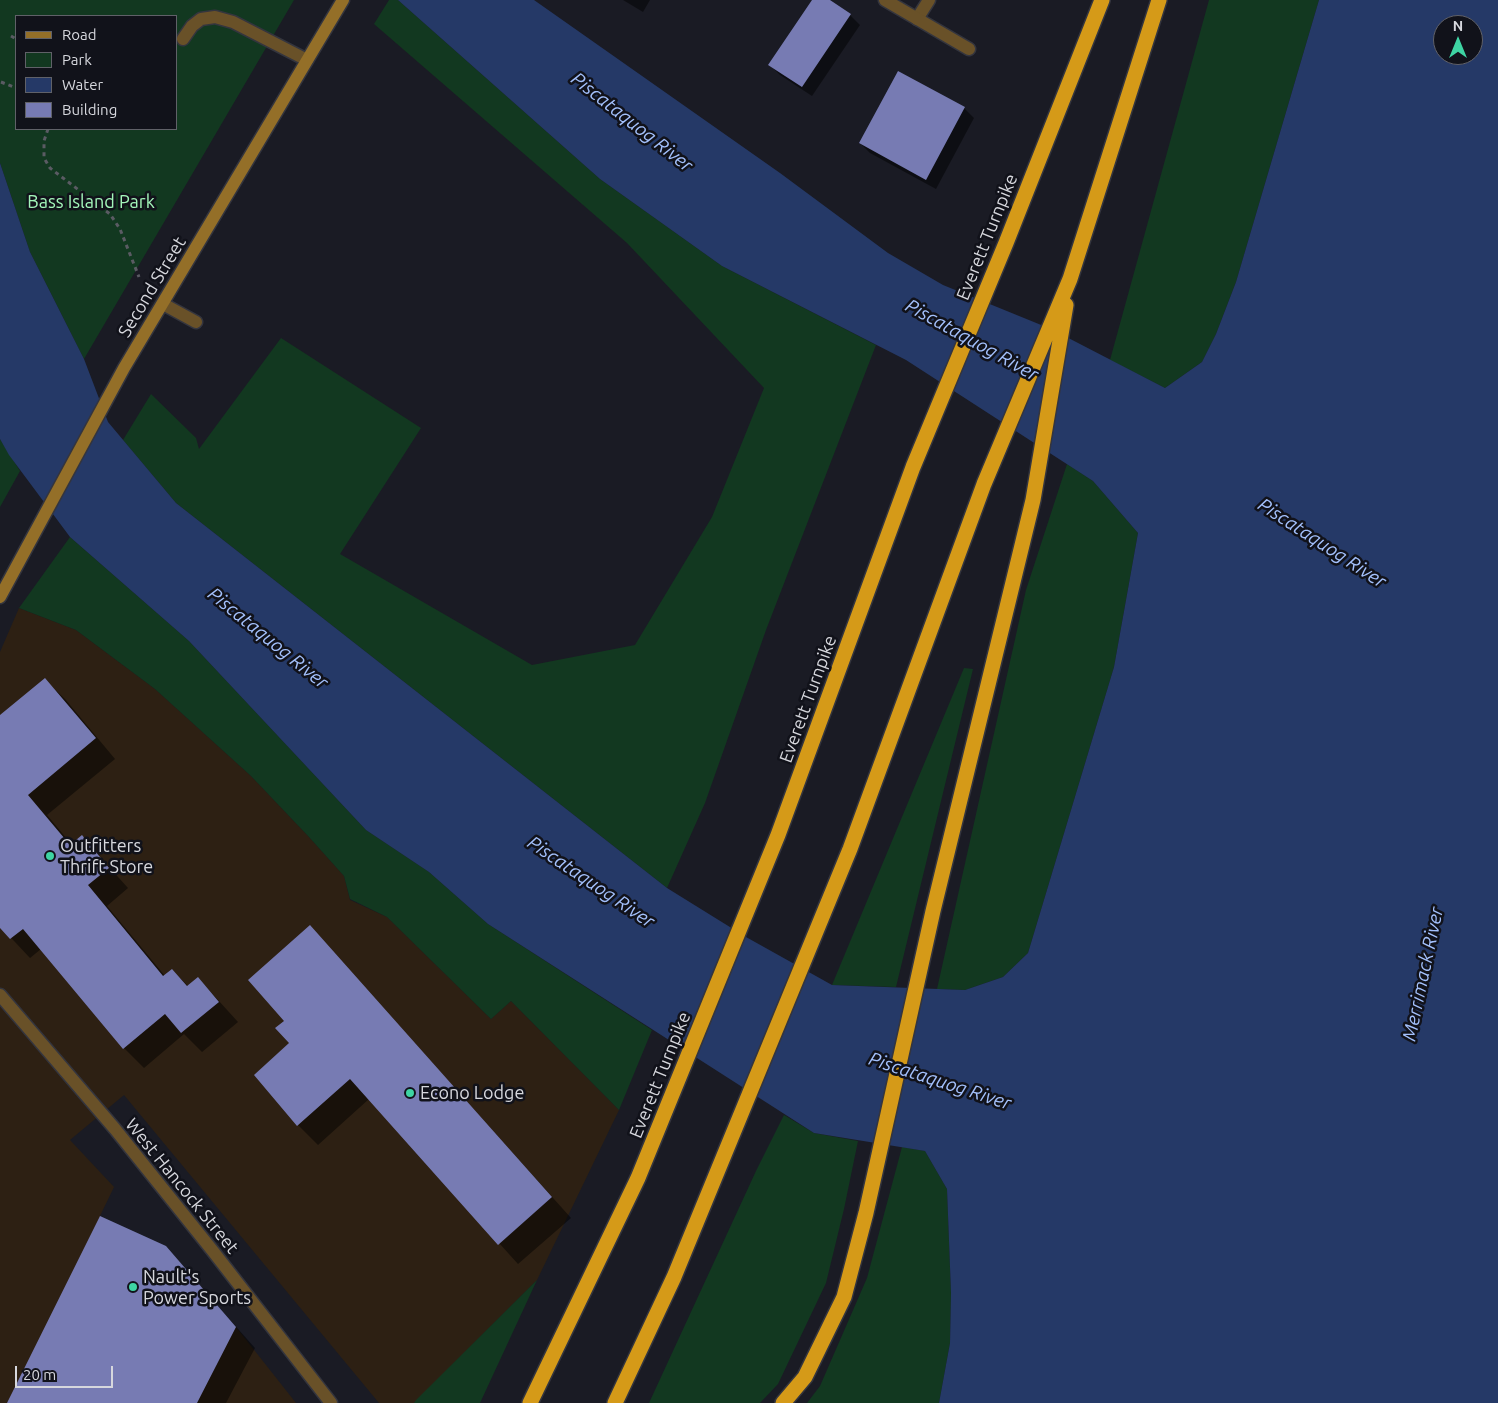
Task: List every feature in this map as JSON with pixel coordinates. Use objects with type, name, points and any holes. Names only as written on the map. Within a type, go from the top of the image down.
[{"type":"highway","name":"Everett Turnpike","points":[[530,1403],[638,1178],[778,835],[913,467],[1006,243],[1102,0]]},
{"type":"highway","points":[[615,1403],[674,1277],[703,1202],[850,849],[984,484],[1070,279],[1159,0]]},
{"type":"highway","points":[[784,1403],[805,1377],[844,1297],[866,1214],[932,911],[1033,500],[1070,279]]},
{"type":"main road","name":"Second Street","points":[[0,597],[124,368],[343,0]]},
{"type":"street","points":[[884,0],[969,49]]},
{"type":"street","points":[[917,19],[929,0]]},
{"type":"street","points":[[183,39],[192,26],[201,19],[215,17],[233,22],[307,60]]},
{"type":"street","points":[[163,304],[196,322]]},
{"type":"street","name":"West Hancock Street","points":[[0,996],[121,1137],[331,1403]]},
{"type":"path","points":[[11,36],[15,38]]},
{"type":"path","points":[[1,82],[15,88]]},
{"type":"path","points":[[48,130],[44,141],[44,158],[50,168],[110,214],[120,229],[139,278]]},
{"type":"shaded area","points":[[19,608],[76,630],[155,689],[251,776],[309,837],[344,876],[350,900],[387,917],[491,1019],[511,1001],[619,1110],[537,1280],[414,1403],[379,1403],[124,1095],[70,1140],[114,1187],[100,1216],[236,1327],[296,1403],[0,1403],[0,652]]},
{"type":"green space","name":"Bass Island Park","points":[[0,0],[294,0],[84,359],[30,252],[0,163]]},
{"type":"green space","points":[[389,0],[398,0],[600,179],[722,266],[876,345],[766,630],[705,803],[667,888],[176,503],[123,440],[151,394],[196,438],[199,449],[281,338],[421,428],[340,554],[532,665],[635,645],[712,517],[764,388],[627,243],[374,24]]},
{"type":"green space","points":[[1209,0],[1319,0],[1236,282],[1216,334],[1202,362],[1165,388],[1110,360]]},
{"type":"green space","points":[[0,439],[20,471],[0,507]]},
{"type":"green space","points":[[1067,464],[1093,481],[1138,533],[1114,667],[1028,953],[1003,977],[965,990],[937,989],[1026,590]]},
{"type":"green space","points":[[70,537],[189,641],[366,830],[429,872],[488,924],[652,1030],[619,1110],[511,1001],[491,1019],[387,917],[350,899],[344,876],[309,837],[251,776],[155,689],[76,630],[19,608]]},
{"type":"green space","points":[[964,668],[973,669],[896,987],[832,985]]},
{"type":"green space","points":[[784,1115],[814,1133],[858,1141],[826,1283],[778,1384],[760,1403],[649,1403],[756,1171]]},
{"type":"green space","points":[[902,1147],[925,1151],[947,1189],[951,1293],[950,1343],[939,1403],[807,1403],[820,1386],[867,1278]]},
{"type":"green space","points":[[537,1280],[480,1403],[414,1403],[416,1400]]},
{"type":"water","points":[[398,0],[534,0],[780,173],[888,253],[943,285],[1051,329],[1165,388],[1202,362],[1216,334],[1236,282],[1319,0],[1498,0],[1498,1403],[939,1403],[950,1343],[951,1293],[947,1189],[925,1151],[814,1133],[488,924],[429,872],[366,830],[189,641],[70,537],[9,455],[0,439],[0,163],[30,252],[84,359],[108,422],[176,503],[667,888],[746,937],[832,985],[965,990],[1003,977],[1028,953],[1114,667],[1138,533],[1093,481],[906,360],[722,266],[600,179]]},
{"type":"building","points":[[812,0],[830,0],[851,14],[802,87],[768,65]]},
{"type":"building","points":[[898,71],[965,107],[926,180],[859,143]]},
{"type":"building","name":"Outfitters Thrift Store","points":[[45,678],[96,738],[28,795],[70,845],[82,835],[109,868],[88,885],[163,976],[172,969],[187,986],[198,977],[219,1002],[181,1033],[165,1014],[123,1049],[23,929],[10,939],[0,928],[0,715]]},
{"type":"building","name":"Econo Lodge","points":[[310,925],[552,1197],[498,1245],[350,1079],[297,1126],[254,1075],[289,1043],[275,1028],[284,1021],[248,980]]},
{"type":"building","name":"Nault's Power Sports","points":[[100,1216],[166,1246],[236,1327],[197,1403],[7,1403]]},
{"type":"place","name":"Outfitters Thrift Store","points":[[50,856]]},
{"type":"place","name":"Econo Lodge","points":[[410,1093]]},
{"type":"place","name":"Nault's Power Sports","points":[[133,1287]]},
{"type":"water label","name":"Piscataquog River","points":[[632,122]]},
{"type":"water label","name":"Piscataquog River","points":[[972,340]]},
{"type":"water label","name":"Piscataquog River","points":[[1322,543]]},
{"type":"water label","name":"Piscataquog River","points":[[268,638]]},
{"type":"water label","name":"Piscataquog River","points":[[591,882]]},
{"type":"water label","name":"Merrimack River","points":[[1423,974]]},
{"type":"water label","name":"Piscataquog River","points":[[940,1081]]}]
